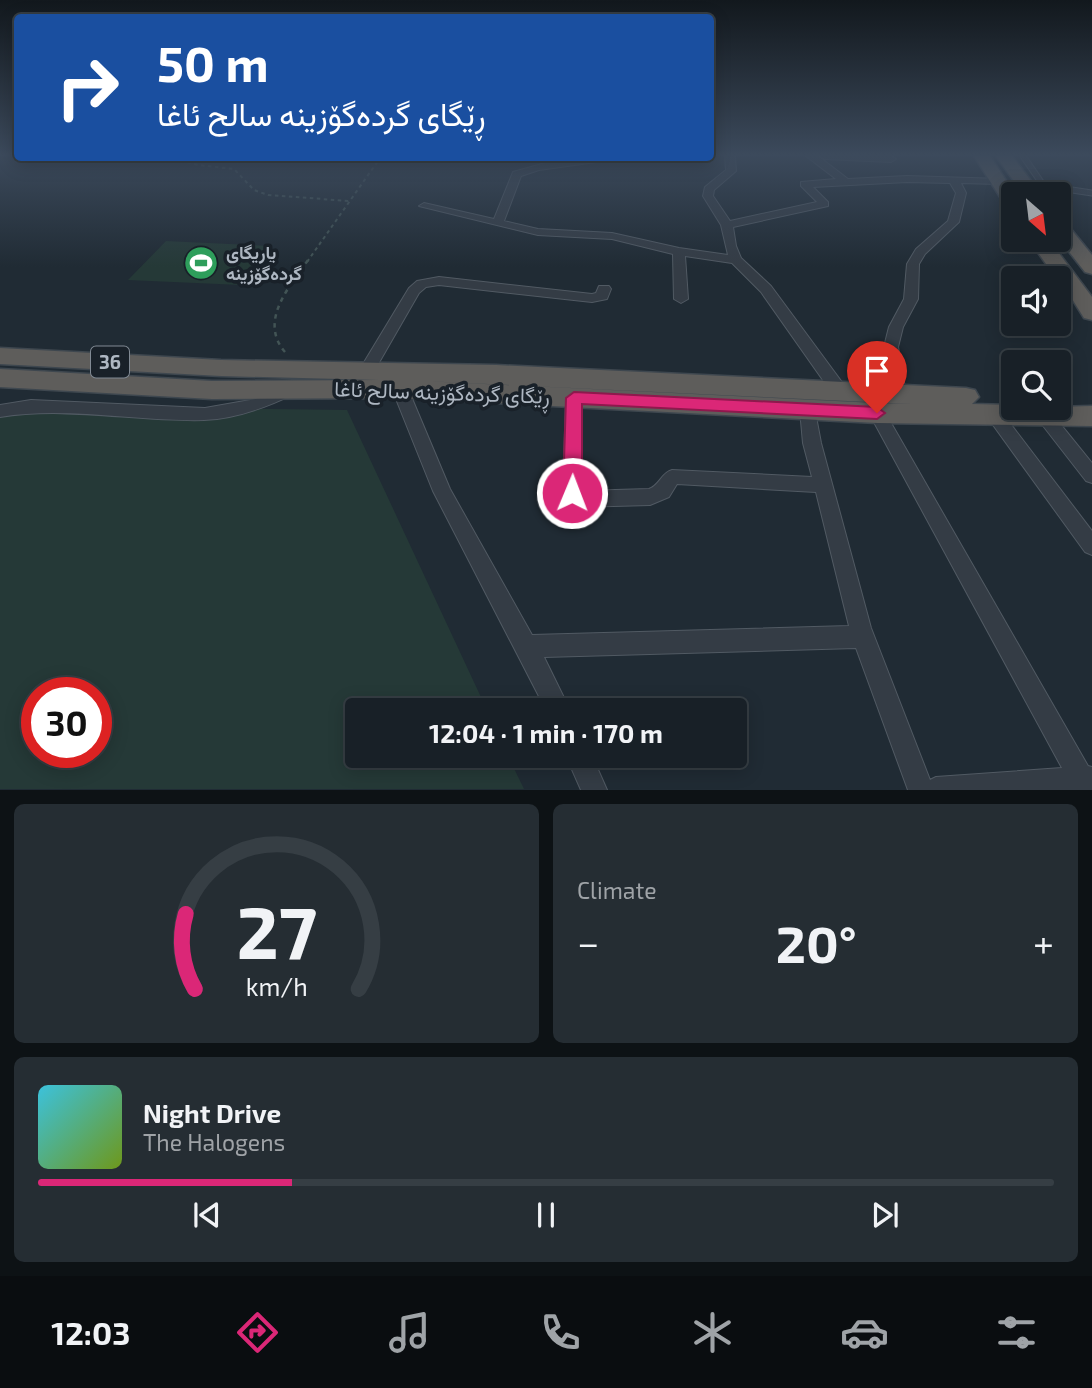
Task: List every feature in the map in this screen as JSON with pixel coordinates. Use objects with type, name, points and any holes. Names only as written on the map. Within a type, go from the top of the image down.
[{"type":"highway","points":[[1071,242],[1092,268]]},
{"type":"highway","points":[[1048,252],[1092,313]]},
{"type":"highway","name":"36","points":[[0,356],[216,379]]},
{"type":"highway","name":"36","points":[[299,378],[368,369],[838,389],[1001,406]]},
{"type":"highway","name":"36","points":[[0,378],[216,379]]},
{"type":"highway","name":"ڕێگای گردەگۆزینە سالح ئاغا","points":[[216,379],[263,391],[299,378],[400,389],[877,413],[1001,406]]},
{"type":"highway","name":"36","points":[[1071,405],[1092,402]]},
{"type":"highway","name":"ڕێگای گردەگۆزینە سالح ئاغا","points":[[1071,411],[1092,416]]},
{"type":"street","points":[[498,223],[510,193]]},
{"type":"street","points":[[708,193],[727,225],[730,246],[736,260],[766,289],[838,389]]},
{"type":"street","points":[[727,225],[824,204],[813,193]]},
{"type":"street","points":[[898,394],[891,347],[896,327],[911,299],[913,264],[920,252],[953,222],[961,193]]},
{"type":"street","points":[[424,206],[538,232],[612,236],[679,252],[736,260]]},
{"type":"street","points":[[679,252],[681,299]]},
{"type":"street","points":[[368,369],[414,291],[427,282],[439,281],[592,298],[602,296],[604,289]]},
{"type":"street","points":[[0,411],[31,406],[205,414],[258,404],[299,378]]},
{"type":"street","points":[[400,389],[443,491],[552,698]]},
{"type":"street","points":[[574,398],[572,493],[577,499],[650,497],[663,492],[672,477],[824,485]]},
{"type":"street","points":[[807,410],[864,637],[921,789]]},
{"type":"street","points":[[877,413],[1087,780],[936,789]]},
{"type":"street","points":[[1013,420],[1092,546]]},
{"type":"street","points":[[1059,420],[1092,476]]},
{"type":"street","points":[[526,646],[864,637]]},
{"type":"street","points":[[584,768],[594,789]]},
{"type":"path","points":[[265,193],[349,201]]},
{"type":"path","points":[[299,378],[280,347],[275,332],[277,310],[287,288],[355,193]]},
{"type":"green space","name":"یاریگای گردەگۆزینە","points":[[166,241],[271,246],[241,285],[128,280]]},
{"type":"green space","points":[[0,405],[347,410],[481,698],[345,698],[345,768],[514,768],[524,789],[0,789]]},
{"type":"place","name":"یاریگای گردەگۆزینە","points":[[201,263]]},
{"type":"route","points":[[572,493],[574,398],[877,413]]}]
